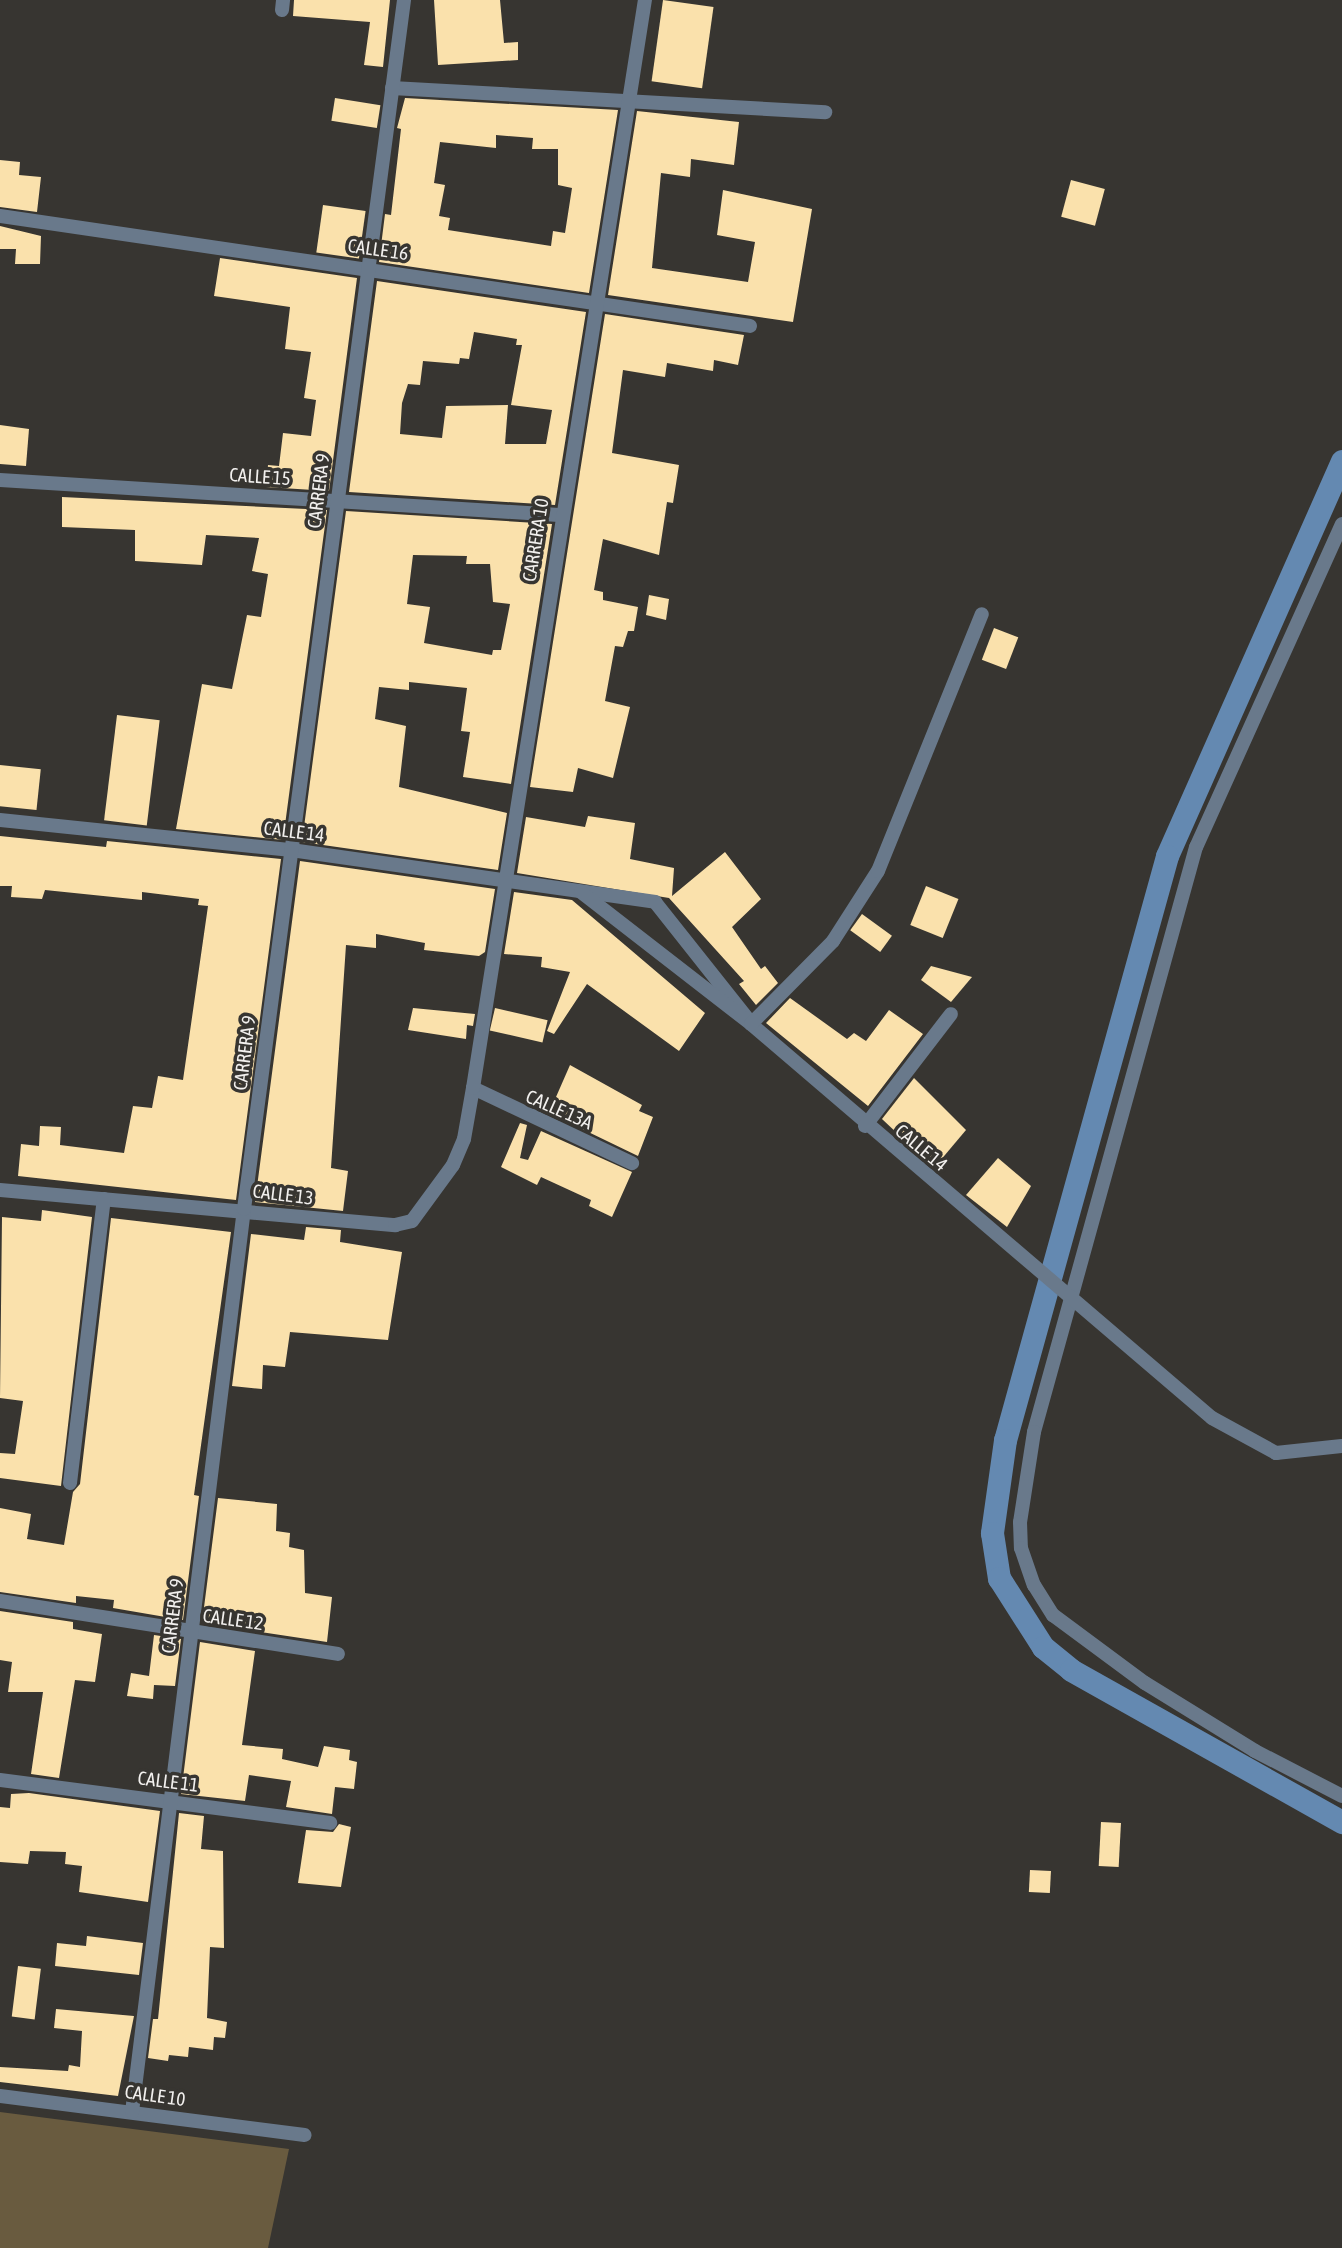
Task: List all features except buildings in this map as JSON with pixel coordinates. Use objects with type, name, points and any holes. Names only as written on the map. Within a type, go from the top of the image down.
[{"type":"street","name":"CARRERA 9","points":[[132,2112],[244,1209],[404,0]]},
{"type":"street","name":"CARRERA 10","points":[[472,1088],[559,515],[645,0]]},
{"type":"street","points":[[392,88],[825,111]]},
{"type":"street","name":"CALLE 16","points":[[0,216],[368,267],[750,326]]},
{"type":"street","name":"CALLE 15","points":[[0,480],[559,515]]},
{"type":"street","points":[[1342,524],[1196,848],[1071,1297],[1022,1487],[1021,1548],[1034,1585],[1053,1615],[1146,1683],[1255,1751],[1342,1796]]},
{"type":"street","points":[[751,1024],[833,941],[878,871],[982,614]]},
{"type":"street","name":"CALLE 14","points":[[0,820],[291,850],[654,902],[751,1024]]},
{"type":"street","name":"CALLE 14","points":[[581,892],[751,1024],[865,1126],[1071,1297],[1161,1378],[1249,1443],[1276,1453],[1342,1446]]},
{"type":"street","points":[[865,1126],[951,1014]]},
{"type":"street","name":"CALLE 13","points":[[0,1190],[244,1209],[360,1225],[412,1221],[453,1165],[464,1139],[472,1088]]},
{"type":"street","name":"CALLE 13A","points":[[472,1088],[632,1164]]},
{"type":"street","points":[[71,1483],[104,1199]]},
{"type":"street","name":"CALLE 12","points":[[0,1601],[190,1634],[338,1654]]},
{"type":"street","name":"CALLE 11","points":[[0,1780],[331,1823]]},
{"type":"street","name":"CALLE 10","points":[[0,2096],[305,2135]]},
{"type":"shaded area","points":[[0,2112],[289,2149],[268,2248],[0,2248]]},
{"type":"waterway","points":[[1342,461],[1167,856],[1005,1440],[992,1533],[999,1578],[1043,1647],[1071,1670],[1342,1822]]}]
